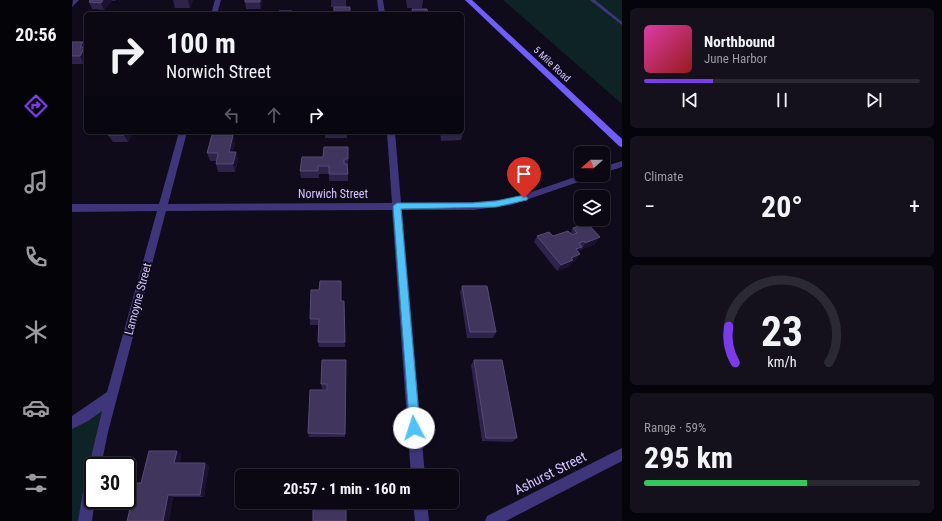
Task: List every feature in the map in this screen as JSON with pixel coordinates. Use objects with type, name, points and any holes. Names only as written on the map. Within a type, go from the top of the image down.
[{"type":"main road","name":"5 Mile Road","points":[[468,0],[622,144]]},
{"type":"street","points":[[72,5],[76,0]]},
{"type":"street","points":[[215,12],[218,0]]},
{"type":"street","points":[[380,0],[382,12]]},
{"type":"street","name":"Lamoyne Street","points":[[97,457],[182,134]]},
{"type":"street","points":[[391,134],[417,469]]},
{"type":"street","points":[[610,168],[622,164]]},
{"type":"street","name":"Norwich Street","points":[[72,208],[496,204],[524,198],[574,181]]},
{"type":"street","points":[[72,423],[84,417],[113,395]]},
{"type":"street","name":"Ashurst Street","points":[[492,521],[622,454]]},
{"type":"street","points":[[85,521],[87,509]]},
{"type":"street","points":[[421,509],[422,521]]},
{"type":"lane","points":[[592,0],[622,24]]},
{"type":"green space","points":[[503,0],[622,0],[622,104]]},
{"type":"green space","points":[[113,395],[96,457],[84,457],[84,509],[87,509],[85,521],[72,521],[72,423]]},
{"type":"building","points":[[90,0],[103,0],[101,3],[89,2]]},
{"type":"building","points":[[245,0],[260,0],[260,2],[245,2]]},
{"type":"building","points":[[334,7],[350,7],[350,12],[334,12]]},
{"type":"building","points":[[412,9],[427,9],[428,12],[413,12]]},
{"type":"building","points":[[279,11],[292,11],[292,12]]},
{"type":"building","points":[[72,42],[83,42],[80,47],[84,47],[84,49],[80,56],[72,56]]},
{"type":"building","points":[[109,134],[124,134],[124,135],[108,135]]},
{"type":"building","points":[[212,135],[233,135],[229,152],[236,152],[233,164],[216,164],[218,153],[207,153]]},
{"type":"building","points":[[324,147],[348,147],[348,159],[344,159],[344,164],[347,164],[348,174],[329,174],[329,166],[318,166],[318,171],[300,171],[302,157],[323,157]]},
{"type":"building","points":[[579,226],[590,226],[600,237],[585,243],[584,241],[579,243],[582,247],[576,249],[580,254],[571,258],[573,260],[561,265],[537,236],[549,232],[553,236],[568,231],[572,235],[577,233],[573,228]]},
{"type":"building","points":[[320,281],[341,281],[341,301],[344,301],[345,342],[318,342],[319,319],[310,319],[311,290],[319,290]]},
{"type":"building","points":[[462,286],[487,286],[496,332],[470,332]]},
{"type":"building","points":[[322,360],[346,360],[345,434],[308,433],[310,390],[327,390],[327,384],[321,384]]},
{"type":"building","points":[[474,360],[502,360],[517,438],[486,438]]},
{"type":"building","points":[[149,451],[177,451],[174,463],[205,463],[200,495],[168,495],[163,521],[127,521],[130,509],[136,509],[136,483],[141,483]]},
{"type":"building","points":[[313,509],[346,509],[346,521],[313,521]]},
{"type":"route","points":[[414,428],[397,206],[472,206],[511,202],[524,198]]}]
